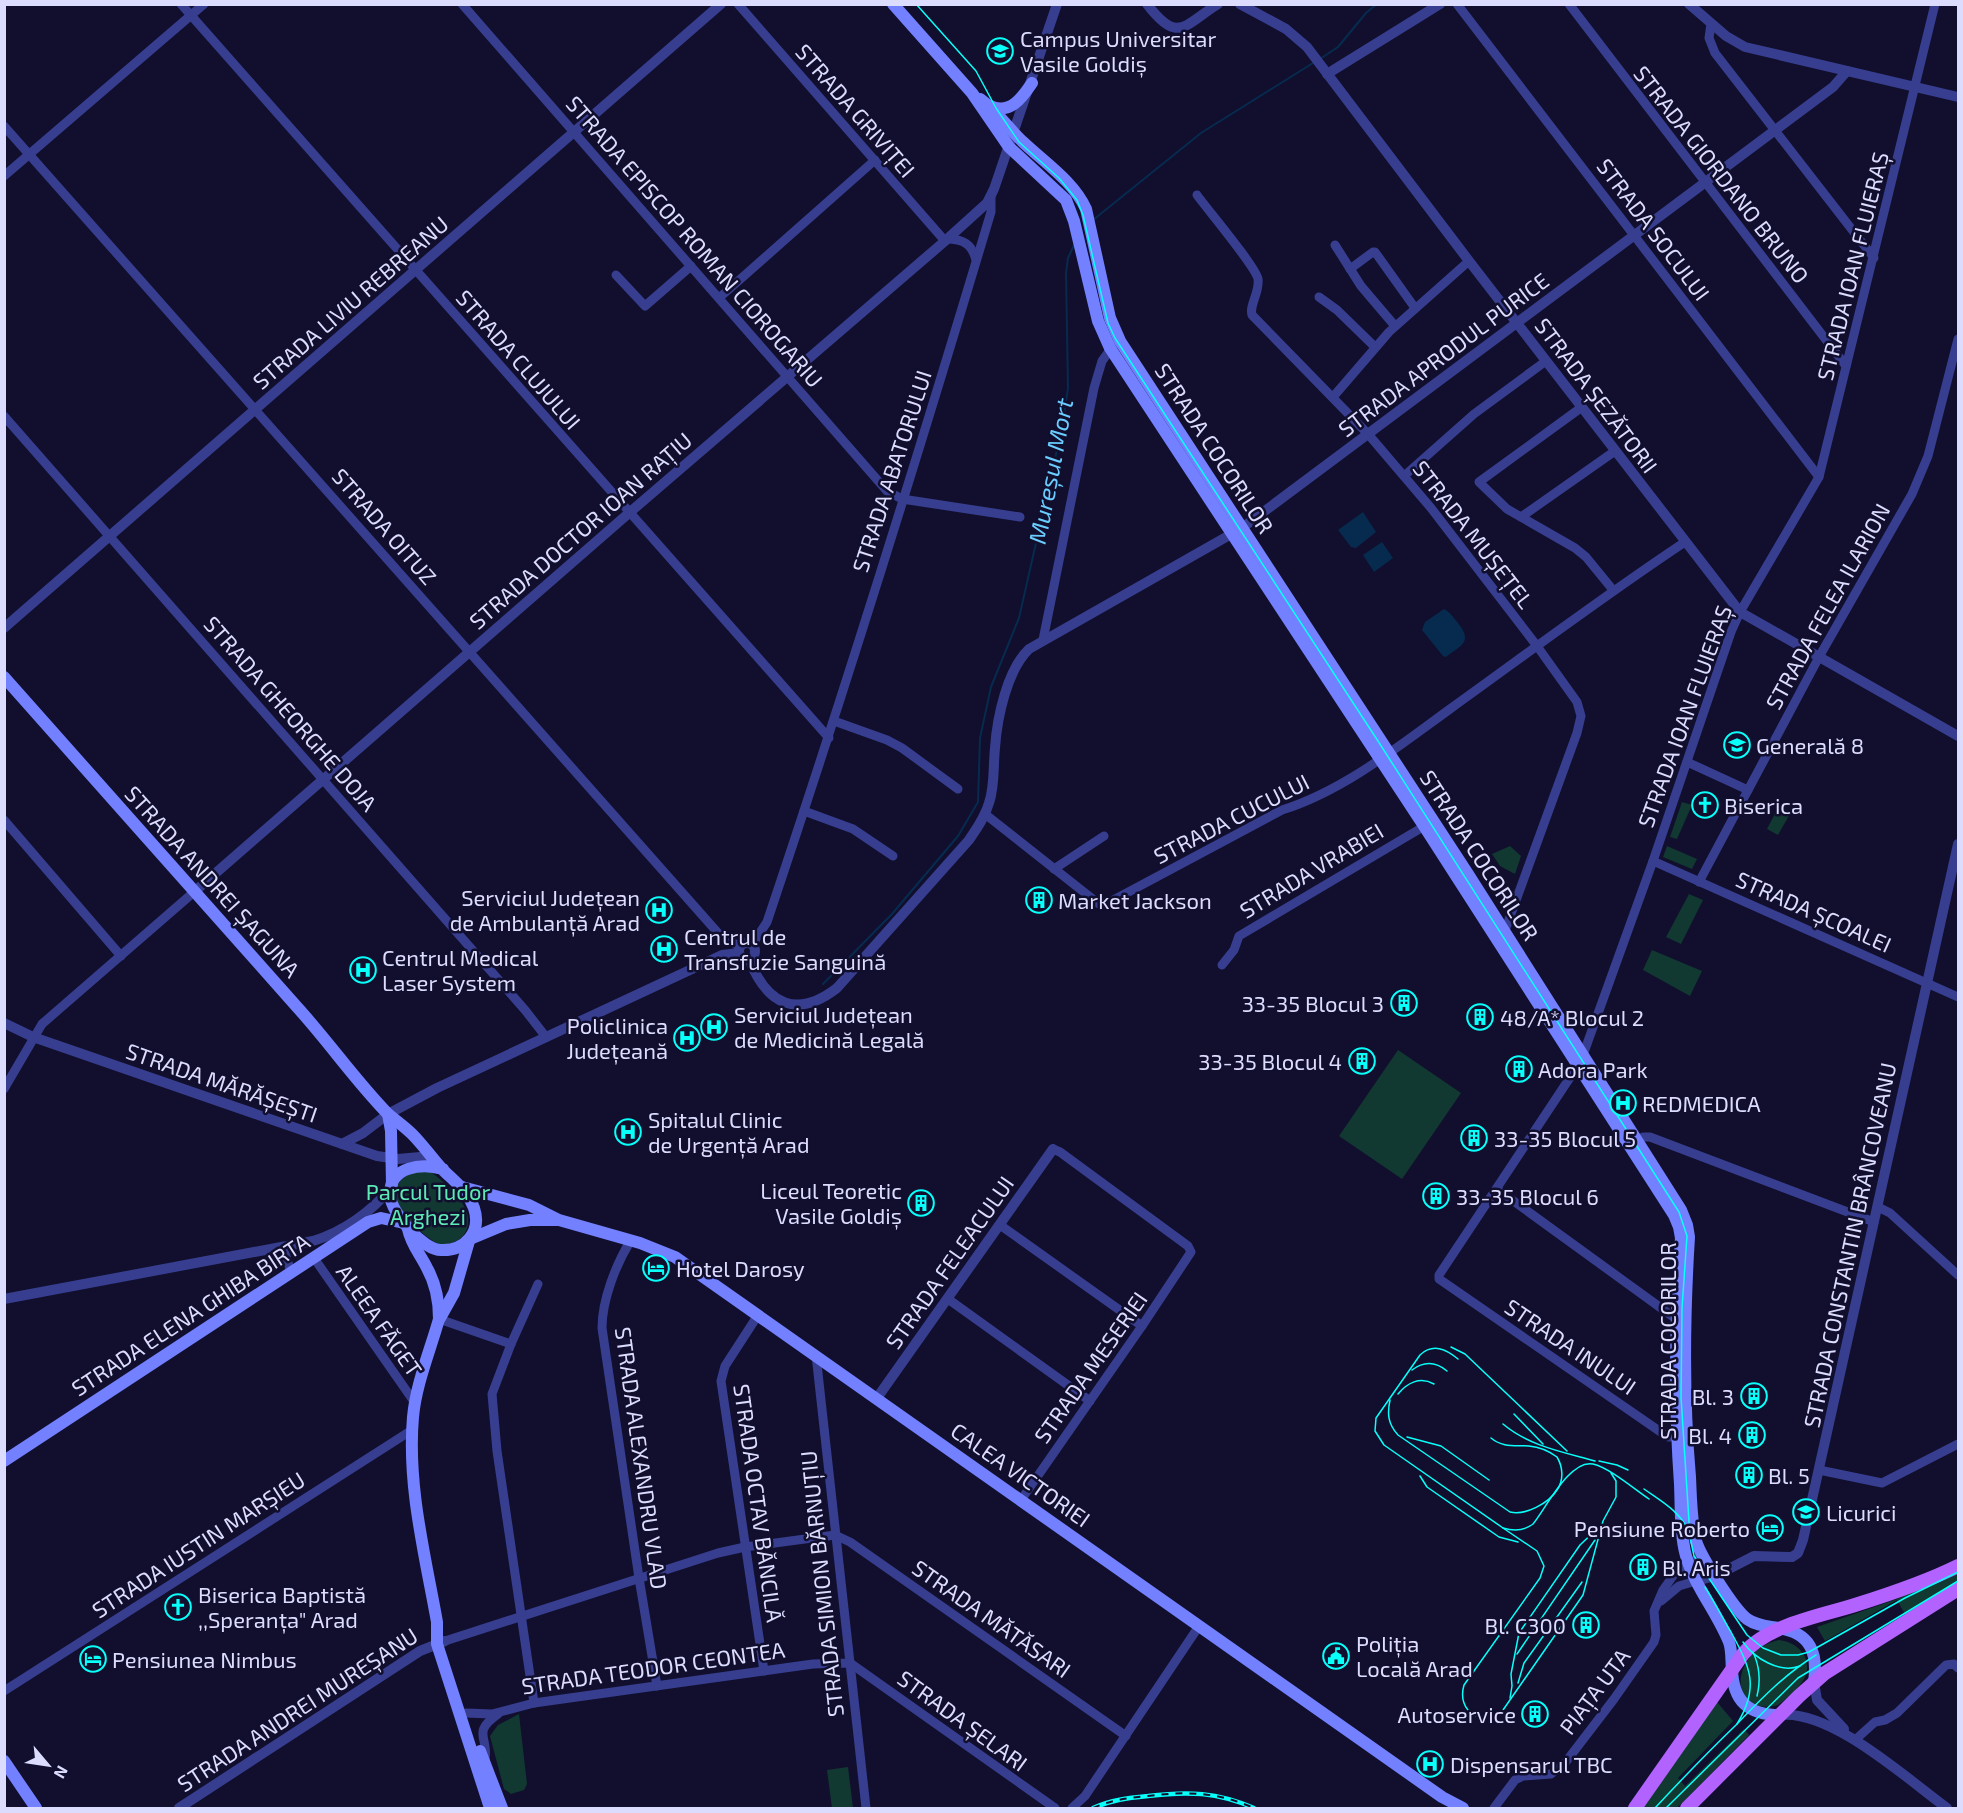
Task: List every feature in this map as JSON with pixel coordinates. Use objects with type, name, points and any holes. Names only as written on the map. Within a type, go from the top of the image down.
[{"type":"main road","points":[[893,4],[972,93]]},
{"type":"main road","points":[[990,106],[998,109],[1013,106],[1032,83]]},
{"type":"main road","name":"STRADA COCORILOR","points":[[972,93],[990,106],[1014,133],[1071,186],[1084,204],[1115,345]]},
{"type":"main road","name":"STRADA COCORILOR","points":[[972,93],[1009,147],[1063,196],[1072,213],[1098,321],[1428,824],[1504,932],[1580,1060]]},
{"type":"main road","name":"STRADA ANDREI ȘAGUNA","points":[[4,677],[298,1008],[388,1114],[412,1134],[442,1169]]},
{"type":"main road","name":"STRADA COCORILOR","points":[[1428,824],[1500,944],[1634,1143],[1679,1227],[1681,1238],[1681,1437],[1684,1546],[1688,1563],[1699,1580],[1730,1643],[1732,1671]]},
{"type":"main road","points":[[388,1114],[391,1131],[391,1201],[406,1225],[426,1245],[434,1249],[451,1249],[469,1240]]},
{"type":"main road","points":[[391,1187],[397,1177],[410,1167],[422,1165],[442,1169],[462,1187],[471,1200],[476,1215],[476,1226],[469,1240],[454,1293],[439,1319],[415,1403],[412,1430],[414,1486],[441,1642],[490,1809]]},
{"type":"main road","name":"CALEA VICTORIEI","points":[[462,1187],[529,1205],[559,1220],[631,1240],[675,1257],[1449,1805],[1463,1809]]},
{"type":"main road","name":"STRADA ELENA GHIBA BIRTA","points":[[4,1461],[372,1220],[386,1219],[406,1225]]},
{"type":"main road","name":"CALEA VICTORIEI","points":[[469,1240],[506,1224],[530,1220],[559,1220]]},
{"type":"main road","points":[[406,1225],[412,1243],[429,1270],[437,1292],[439,1319]]},
{"type":"main road","name":"STRADA COCORILOR","points":[[1681,1437],[1694,1528],[1702,1557],[1739,1610],[1749,1620],[1760,1625],[1781,1629]]},
{"type":"main road","points":[[1635,1809],[1750,1646],[1781,1629],[1885,1595],[1959,1566]]},
{"type":"main road","points":[[1687,1809],[1814,1682],[1959,1590]]},
{"type":"main road","points":[[1781,1629],[1801,1637],[1811,1646],[1816,1663],[1814,1682]]},
{"type":"main road","points":[[441,1642],[502,1809]]},
{"type":"main road","points":[[1732,1671],[1736,1693],[1747,1706],[1761,1714],[1780,1715]]},
{"type":"main road","points":[[4,1761],[36,1809]]},
{"type":"street","name":"STRADA CLUJULUI","points":[[182,4],[829,738]]},
{"type":"street","points":[[4,176],[204,4]]},
{"type":"street","name":"STRADA EPISCOP ROMAN CIOROGARIU","points":[[462,4],[887,491],[902,499]]},
{"type":"street","name":"STRADA LIVIU REBREANU","points":[[4,628],[721,4]]},
{"type":"street","name":"STRADA GRIVIȚEI","points":[[738,4],[946,240]]},
{"type":"street","name":"STRADA ABATORULUI","points":[[752,945],[768,922],[829,738],[938,389],[992,208],[991,197],[1032,83],[1057,4]]},
{"type":"street","points":[[1147,4],[1162,23],[1179,29],[1186,27],[1218,4]]},
{"type":"street","name":"STRADA ȘEZĂTORII","points":[[1240,4],[1299,38],[1316,58],[1469,261],[1740,612]]},
{"type":"street","points":[[1327,74],[1440,4]]},
{"type":"street","name":"STRADA SOCULUI","points":[[1457,4],[1819,477]]},
{"type":"street","name":"STRADA GIORDANO BRUNO","points":[[1569,4],[1846,366]]},
{"type":"street","points":[[1689,4],[1726,36],[1745,47],[1959,97]]},
{"type":"street","name":"STRADA IOAN FLUIERAȘ","points":[[1438,1277],[1580,1060],[1653,861],[1731,632],[1740,612],[1819,477],[1935,4]]},
{"type":"street","points":[[1711,24],[1709,38],[1715,53],[1874,258]]},
{"type":"street","name":"STRADA APRODUL PURICE","points":[[749,959],[763,985],[786,1004],[805,1005],[829,995],[869,954],[969,840],[985,814],[991,795],[996,736],[1003,703],[1020,659],[1029,649],[1237,532],[1833,87],[1847,71]]},
{"type":"street","name":"STRADA OITUZ","points":[[4,126],[257,409],[718,933],[740,950]]},
{"type":"street","points":[[719,298],[875,160]]},
{"type":"street","name":"STRADA MUȘEȚEL","points":[[1197,195],[1256,273],[1258,290],[1251,309],[1252,315],[1368,434],[1404,476],[1537,646],[1577,702],[1581,716],[1577,733],[1500,944]]},
{"type":"street","name":"STRADA DOCTOR IOAN RAȚIU","points":[[194,892],[946,240],[991,197]]},
{"type":"street","points":[[946,240],[964,241],[974,251],[976,260]]},
{"type":"street","points":[[1335,245],[1361,286],[1395,326]]},
{"type":"street","points":[[1350,268],[1375,252],[1415,308]]},
{"type":"street","points":[[1333,397],[1395,326],[1469,261]]},
{"type":"street","points":[[616,275],[645,306],[691,266]]},
{"type":"street","points":[[1319,297],[1337,310],[1375,347]]},
{"type":"street","name":"STRADA FELEA ILARION","points":[[1699,882],[1820,657],[1912,494],[1935,434],[1959,339]]},
{"type":"street","points":[[1043,640],[1094,388],[1102,361],[1115,345]]},
{"type":"street","points":[[1404,476],[1474,414],[1546,361]]},
{"type":"street","points":[[1582,407],[1479,482],[1501,503],[1521,517],[1580,552],[1613,590]]},
{"type":"street","name":"STRADA GHEORGHE DOJA","points":[[4,416],[525,1010],[546,1037]]},
{"type":"street","points":[[1521,517],[1615,451]]},
{"type":"street","points":[[902,499],[1020,517]]},
{"type":"street","name":"STRADA CUCULUI","points":[[1054,869],[1099,904],[1107,904],[1282,810],[1306,803],[1384,757],[1613,590],[1685,543]]},
{"type":"street","points":[[1740,612],[1959,736]]},
{"type":"street","points":[[834,721],[902,747],[958,789]]},
{"type":"street","points":[[1687,762],[1748,790]]},
{"type":"street","points":[[804,811],[853,829],[893,856]]},
{"type":"street","points":[[985,814],[1054,869],[1104,836]]},
{"type":"street","points":[[4,820],[121,956]]},
{"type":"street","name":"STRADA VRABIEI","points":[[1222,965],[1234,950],[1239,936],[1428,824]]},
{"type":"street","name":"STRADA CONSTANTIN BRÂNCOVEANU","points":[[1699,1580],[1715,1576],[1754,1556],[1788,1558],[1795,1556],[1803,1540],[1959,844]]},
{"type":"street","name":"STRADA ȘCOALEI","points":[[1653,861],[1959,997]]},
{"type":"street","points":[[4,1089],[45,1020],[194,892]]},
{"type":"street","points":[[342,1144],[363,1133],[388,1114],[445,1084],[722,955],[740,950],[746,943],[752,945],[755,952],[749,959],[744,959],[740,950]]},
{"type":"street","name":"STRADA MĂRĂȘEȘTI","points":[[4,1023],[33,1037],[377,1156],[391,1159],[431,1156]]},
{"type":"street","points":[[1634,1143],[1643,1137],[1650,1137],[1874,1222]]},
{"type":"street","name":"STRADA FELEACULUI","points":[[877,1398],[1053,1149]]},
{"type":"street","name":"STRADA MESERIEI","points":[[1021,1500],[1190,1256],[1188,1246],[1053,1149]]},
{"type":"street","points":[[4,1299],[313,1241],[325,1237],[370,1210],[391,1187]]},
{"type":"street","points":[[1497,1189],[1680,1318]]},
{"type":"street","points":[[1878,1207],[1890,1213],[1959,1275]]},
{"type":"street","points":[[1000,1225],[1142,1326]]},
{"type":"street","name":"STRADA ALEXANDRU VLAD","points":[[631,1240],[607,1295],[602,1322],[657,1686]]},
{"type":"street","points":[[283,1247],[291,1272]]},
{"type":"street","name":"ALEEA FĂGET","points":[[314,1258],[415,1403]]},
{"type":"street","name":"STRADA INULUI","points":[[1438,1277],[1668,1437],[1681,1437]]},
{"type":"street","points":[[534,1703],[497,1451],[493,1400],[494,1386],[538,1284]]},
{"type":"street","points":[[948,1299],[1090,1401]]},
{"type":"street","name":"STRADA OCTAV BĂNCILĂ","points":[[758,1315],[721,1376],[764,1671]]},
{"type":"street","points":[[439,1319],[511,1344]]},
{"type":"street","name":"STRADA SIMION BĂRNUȚIU","points":[[816,1355],[866,1809]]},
{"type":"street","name":"STRADA IUSTIN MARȘIEU","points":[[4,1691],[412,1430]]},
{"type":"street","points":[[1819,1470],[1882,1483],[1959,1444]]},
{"type":"street","points":[[441,1642],[686,1562],[745,1547],[835,1535]]},
{"type":"street","name":"STRADA MĂTĂSARI","points":[[835,1535],[850,1542],[1126,1736]]},
{"type":"street","points":[[1657,1605],[1678,1569],[1702,1557]]},
{"type":"street","points":[[1657,1605],[1679,1586],[1699,1580]]},
{"type":"street","name":"PIAȚA UTA","points":[[1494,1809],[1515,1779],[1523,1776],[1551,1774],[1565,1763],[1654,1642],[1656,1635],[1654,1613],[1657,1605]]},
{"type":"street","points":[[1072,1809],[1085,1797],[1199,1626]]},
{"type":"street","name":"STRADA ANDREI MUREȘANU","points":[[179,1809],[420,1651],[441,1642]]},
{"type":"street","name":"STRADA TEODOR CEONTEA","points":[[466,1713],[485,1714],[534,1703],[834,1662],[850,1663]]},
{"type":"street","name":"STRADA ȘELARI","points":[[850,1663],[1055,1809]]},
{"type":"street","points":[[1853,1738],[1875,1722],[1898,1713],[1946,1665],[1954,1664],[1959,1668]]},
{"type":"street","points":[[1814,1682],[1816,1700],[1853,1738],[1947,1809]]},
{"type":"street","name":"STRADA TEODOR CEONTEA","points":[[484,1763],[486,1754],[482,1731],[488,1721],[500,1712]]},
{"type":"street","points":[[1780,1715],[1808,1716],[1853,1738]]},
{"type":"green space","points":[[1682,802],[1692,805],[1677,839],[1670,837]]},
{"type":"green space","points":[[1779,806],[1791,812],[1778,835],[1767,829]]},
{"type":"green space","points":[[1510,846],[1521,856],[1515,874],[1500,866],[1492,854]]},
{"type":"green space","points":[[1667,846],[1697,859],[1692,869],[1663,857]]},
{"type":"green space","points":[[1689,894],[1703,900],[1681,944],[1666,937]]},
{"type":"green space","points":[[1652,950],[1702,971],[1690,996],[1643,970]]},
{"type":"green space","points":[[1398,1050],[1461,1093],[1402,1179],[1339,1136]]},
{"type":"green space","name":"Parcul Tudor Arghezi","points":[[414,1171],[431,1172],[459,1199],[468,1216],[468,1225],[463,1236],[451,1243],[440,1245],[408,1219],[398,1201],[396,1192],[403,1178]]},
{"type":"green space","points":[[1958,1571],[1958,1587],[1907,1618],[1897,1600],[1825,1641],[1817,1627],[1897,1599]]},
{"type":"green space","points":[[1779,1640],[1792,1644],[1802,1652],[1807,1663],[1805,1677],[1797,1689],[1778,1705],[1761,1706],[1750,1702],[1743,1693],[1741,1682],[1743,1669],[1751,1657],[1763,1646]]},
{"type":"green space","points":[[1717,1702],[1733,1721],[1678,1778],[1685,1786],[1744,1729],[1749,1735],[1677,1808],[1642,1808]]},
{"type":"green space","points":[[519,1714],[527,1784],[524,1790],[511,1794],[504,1789],[490,1736],[498,1725]]},
{"type":"green space","points":[[848,1767],[853,1808],[832,1808],[827,1770]]},
{"type":"water","points":[[1363,512],[1376,532],[1356,548],[1351,547],[1338,530]]},
{"type":"water","points":[[1382,542],[1393,558],[1374,572],[1363,555]]},
{"type":"water","points":[[1444,609],[1450,613],[1465,635],[1464,643],[1446,657],[1422,630],[1425,622]]},
{"type":"waterway","name":"Mureșul Mort","points":[[1320,59],[1338,47],[1366,13],[1377,4]]},
{"type":"waterway","name":"Mureșul Mort","points":[[1093,220],[1201,133],[1313,63]]},
{"type":"waterway","name":"Mureșul Mort","points":[[823,984],[892,914],[958,836],[978,802],[980,738],[991,687],[1019,618],[1062,428],[1068,388],[1066,273],[1068,258],[1075,243]]},
{"type":"tram line","points":[[916,4],[976,71],[996,108],[1019,142],[1059,178],[1077,200],[1083,215],[1108,323],[1115,338],[1378,741],[1679,1212],[1687,1236],[1682,1308],[1681,1397],[1690,1537],[1694,1556],[1747,1635],[1763,1648],[1781,1655],[1798,1655],[1809,1652],[1905,1598],[1958,1572]]},
{"type":"tram line","points":[[1451,1347],[1465,1354],[1567,1451]]},
{"type":"tram line","points":[[1458,1359],[1449,1352],[1435,1348],[1420,1355],[1376,1418],[1375,1431],[1384,1445],[1507,1529],[1522,1529],[1533,1524],[1559,1486],[1584,1464],[1600,1466],[1649,1499]]},
{"type":"tram line","points":[[1412,1370],[1430,1363],[1447,1371]]},
{"type":"tram line","points":[[1398,1394],[1414,1382],[1424,1381],[1434,1384]]},
{"type":"tram line","points":[[1390,1400],[1389,1419],[1398,1435],[1510,1512],[1529,1510],[1543,1504],[1553,1495],[1562,1478],[1561,1465],[1557,1457],[1541,1448],[1505,1445],[1491,1438]]},
{"type":"tram line","points":[[1514,1414],[1543,1444]]},
{"type":"tram line","points":[[1503,1424],[1535,1443],[1595,1461]]},
{"type":"tram line","points":[[1407,1437],[1441,1446],[1489,1480]]},
{"type":"tram line","points":[[1599,1461],[1628,1470]]},
{"type":"tram line","points":[[1503,1528],[1537,1551],[1544,1566],[1540,1578],[1464,1685],[1464,1703],[1473,1714],[1480,1717],[1495,1715],[1503,1710],[1583,1595],[1603,1521],[1616,1497],[1616,1481],[1611,1473]]},
{"type":"tram line","points":[[1420,1476],[1427,1487],[1499,1537],[1518,1542]]},
{"type":"tram line","points":[[1644,1489],[1676,1513],[1689,1532]]},
{"type":"tram line","points":[[1510,1698],[1511,1674],[1519,1633],[1580,1545],[1600,1526]]},
{"type":"tram line","points":[[1517,1654],[1595,1540]]},
{"type":"tram line","points":[[1666,1808],[1798,1678],[1958,1581]]},
{"type":"tram line","points":[[1518,1683],[1524,1663],[1582,1582]]},
{"type":"tram line","points":[[1705,1587],[1738,1644],[1750,1677],[1748,1699],[1737,1724]]},
{"type":"tram line","points":[[1743,1642],[1754,1654],[1768,1663],[1784,1668],[1800,1666]]},
{"type":"tram line","points":[[1753,1652],[1759,1674],[1757,1696]]},
{"type":"tram line","points":[[1655,1808],[1764,1696],[1794,1670],[1816,1655]]},
{"type":"railway","points":[[1093,1808],[1127,1799],[1189,1793],[1215,1796],[1254,1808]]},
{"type":"place","name":"Campus Universitar Vasile Goldiș","points":[[1000,51]]},
{"type":"place","name":"Generală 8","points":[[1737,745]]},
{"type":"place","name":"Biserica","points":[[1705,805]]},
{"type":"place","name":"Market Jackson","points":[[1039,900]]},
{"type":"place","name":"Serviciul Județean de Ambulanță Arad","points":[[659,910]]},
{"type":"place","name":"Centrul de Transfuzie Sanguină","points":[[664,949]]},
{"type":"place","name":"Centrul Medical Laser System","points":[[363,970]]},
{"type":"place","name":"33-35 Blocul 3","points":[[1404,1003]]},
{"type":"place","name":"48/A* Blocul 2","points":[[1480,1017]]},
{"type":"place","name":"Serviciul Județean de Medicină Legală","points":[[714,1027]]},
{"type":"place","name":"Policlinica Județeană","points":[[687,1038]]},
{"type":"place","name":"33-35 Blocul 4","points":[[1362,1061]]},
{"type":"place","name":"Adora Park","points":[[1519,1069]]},
{"type":"place","name":"REDMEDICA","points":[[1623,1103]]},
{"type":"place","name":"Spitalul Clinic de Urgență Arad","points":[[628,1132]]},
{"type":"place","name":"33-35 Blocul 5","points":[[1474,1138]]},
{"type":"place","name":"33-35 Blocul 6","points":[[1436,1196]]},
{"type":"place","name":"Liceul Teoretic Vasile Goldiș","points":[[921,1203]]},
{"type":"place","name":"Hotel Darosy","points":[[656,1268]]},
{"type":"place","name":"Bl. 3","points":[[1754,1396]]},
{"type":"place","name":"Bl. 4","points":[[1752,1435]]},
{"type":"place","name":"Bl. 5","points":[[1749,1475]]},
{"type":"place","name":"Licurici","points":[[1806,1512]]},
{"type":"place","name":"Pensiune Roberto","points":[[1770,1528]]},
{"type":"place","name":"Bl. Aris","points":[[1643,1567]]},
{"type":"place","name":"Biserica Baptistă ,,Speranța\" Arad","points":[[178,1607]]},
{"type":"place","name":"Bl. C300","points":[[1586,1625]]},
{"type":"place","name":"Poliția Locală Arad","points":[[1336,1656]]},
{"type":"place","name":"Pensiunea Nimbus","points":[[93,1659]]},
{"type":"place","name":"Autoservice","points":[[1535,1714]]},
{"type":"place","name":"Dispensarul TBC","points":[[1430,1764]]}]
